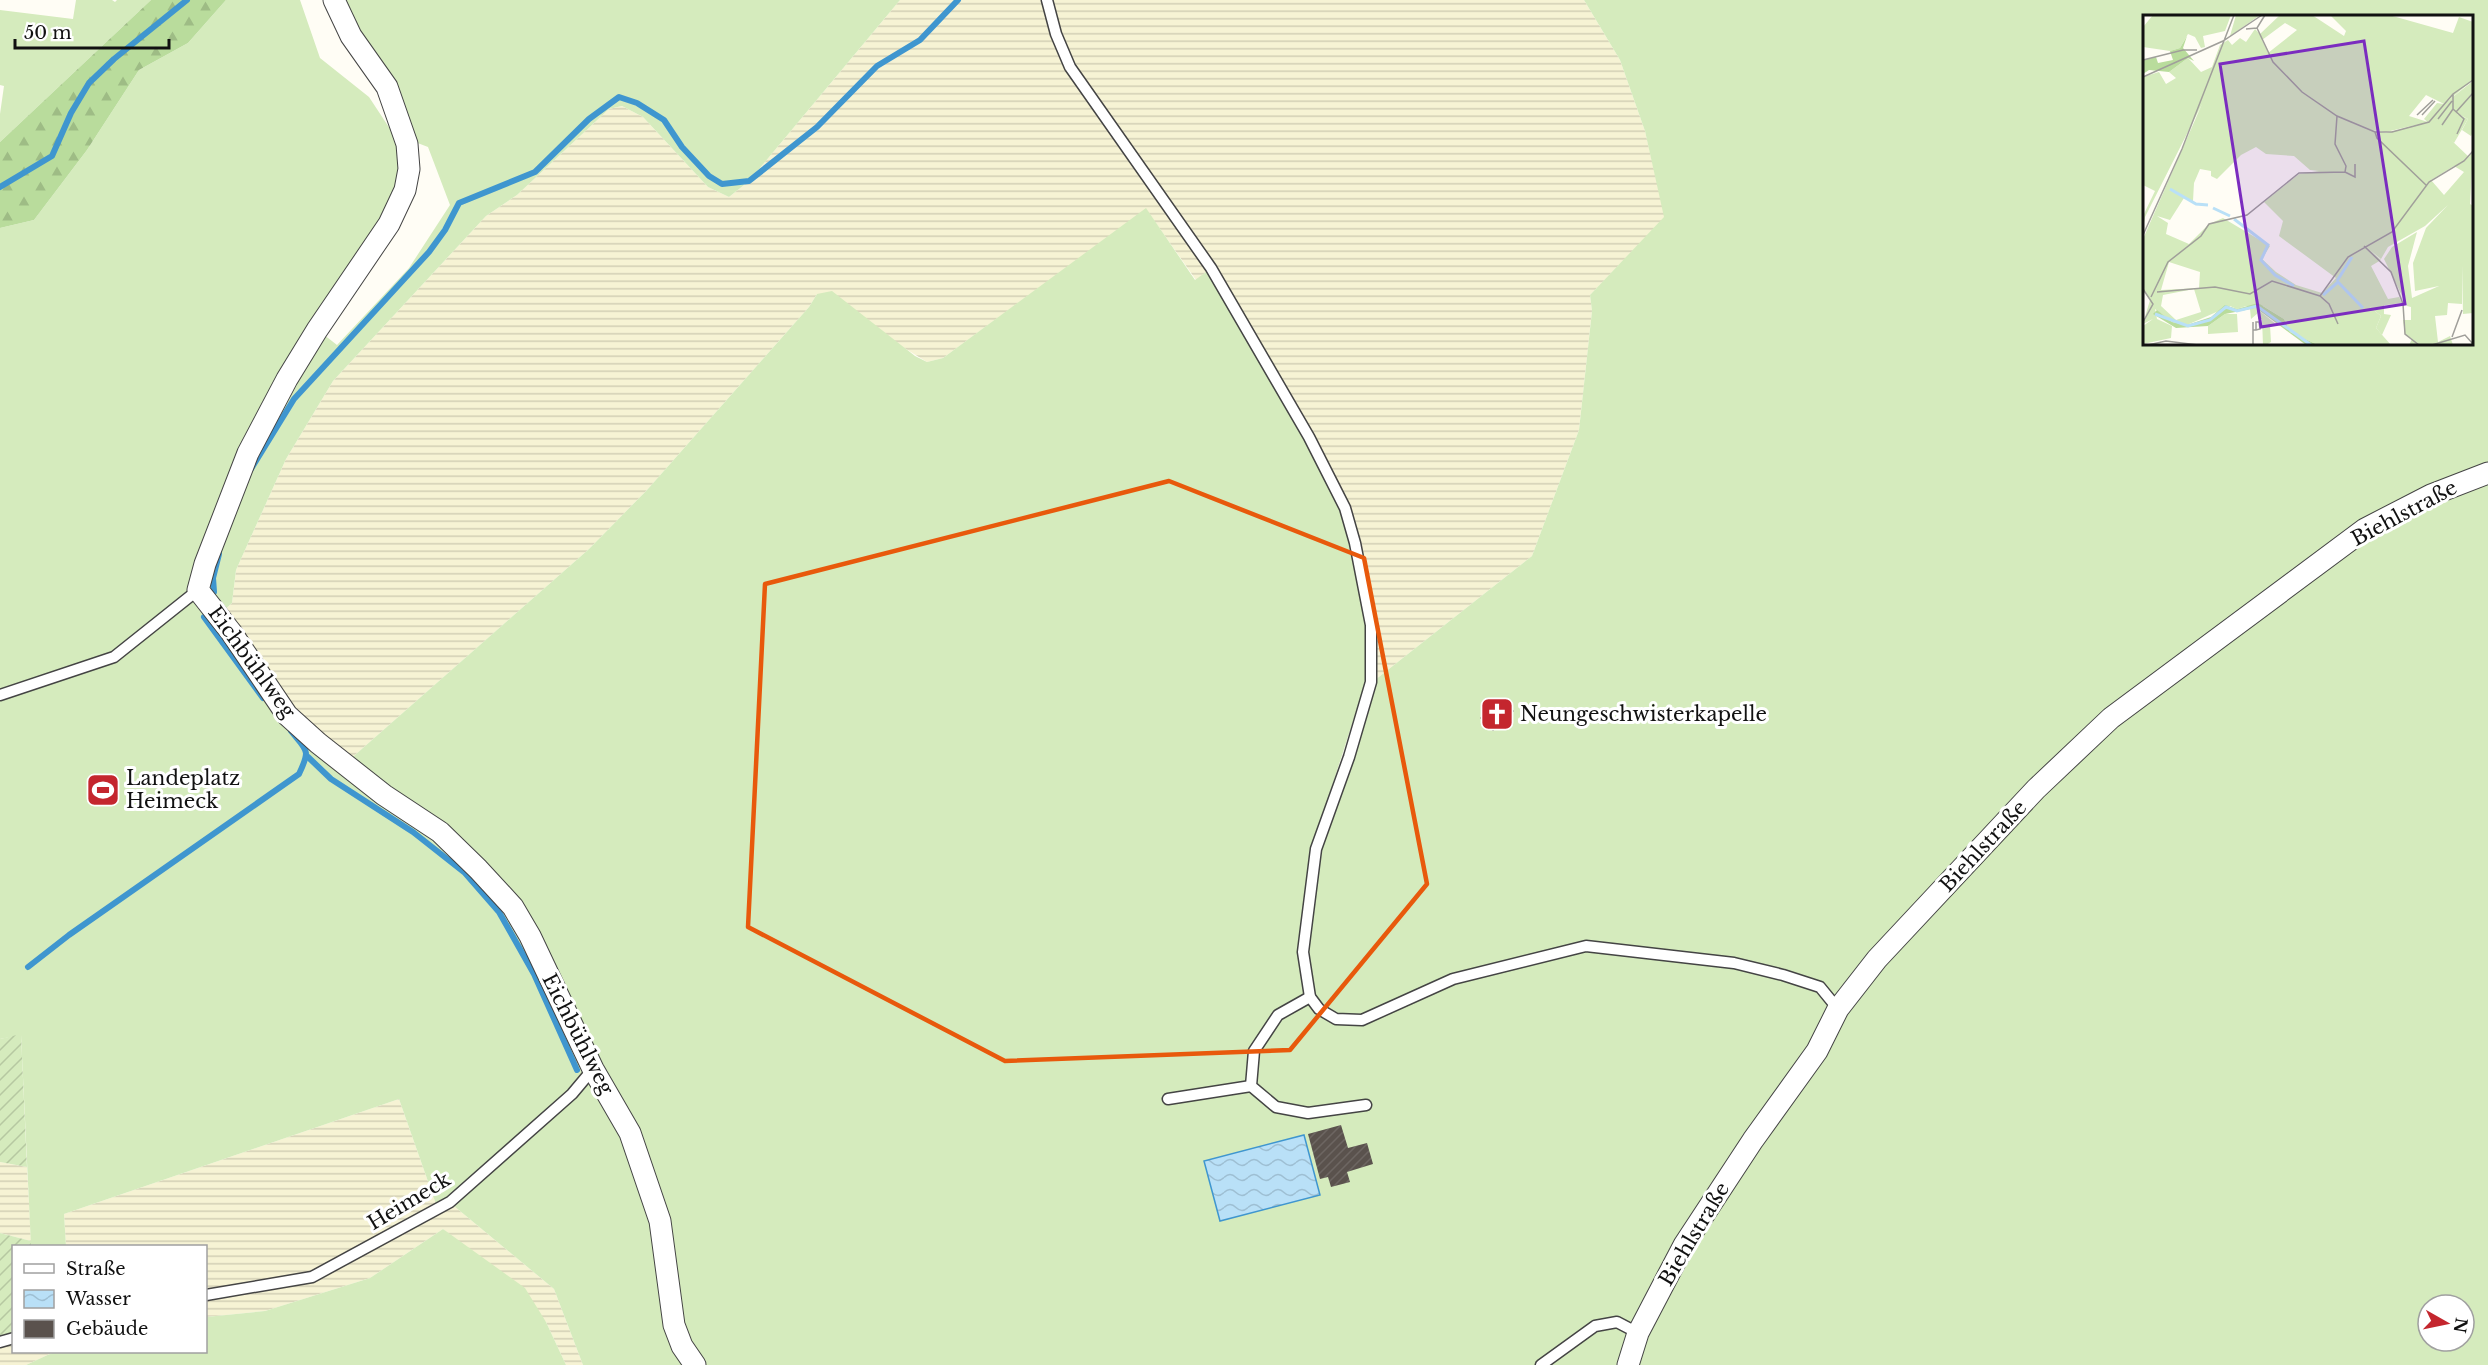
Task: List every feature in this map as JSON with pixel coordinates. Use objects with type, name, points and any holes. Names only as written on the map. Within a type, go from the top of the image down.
[{"type":"street","name":"Eichbühlweg","points":[[334,0],[351,36],[387,87],[407,144],[409,169],[405,190],[388,224],[287,379],[248,453],[205,564],[198,590],[231,632],[287,715],[318,743],[384,795],[440,832],[513,907],[530,936],[593,1069],[630,1134],[660,1221],[674,1325],[682,1346],[695,1365]]},
{"type":"street","name":"Biehlstraße","points":[[1628,1365],[1638,1333],[1684,1245],[1753,1140],[1817,1051],[1838,1009],[1877,959],[2020,806],[2110,718],[2365,529],[2431,495],[2488,473]]},
{"type":"lane","points":[[1047,0],[1056,33],[1070,67],[1211,268],[1309,437],[1346,508],[1363,574],[1371,625],[1371,682],[1316,849],[1303,952],[1310,997],[1319,1009],[1336,1019],[1362,1020],[1453,979],[1586,946],[1734,963],[1783,975],[1820,987],[1838,1009]]},
{"type":"lane","points":[[0,695],[114,657],[198,590]]},
{"type":"lane","points":[[1251,1086],[1254,1051],[1278,1015],[1310,997]]},
{"type":"lane","name":"Heimeck","points":[[207,1295],[312,1277],[450,1202],[572,1094],[593,1069]]},
{"type":"lane","points":[[1168,1099],[1251,1086],[1276,1107],[1308,1113],[1366,1104]]},
{"type":"lane","points":[[1541,1365],[1595,1326],[1617,1322],[1638,1333]]},
{"type":"highlighted area","points":[[1169,481],[1364,558],[1427,884],[1290,1050],[1005,1061],[748,927],[765,584]]},
{"type":"shaded area","points":[[900,0],[1043,0],[1052,34],[1210,269],[1196,280],[1146,209],[943,358],[927,362],[817,294],[809,307],[647,490],[589,549],[347,762],[289,713],[221,613],[232,603],[236,570],[286,459],[333,381],[486,216],[517,195],[609,109],[622,106],[643,117],[708,187],[729,197],[749,181]]},
{"type":"shaded area","points":[[1051,0],[1584,0],[1620,60],[1645,131],[1665,217],[1590,295],[1592,311],[1579,430],[1532,556],[1375,680],[1375,624],[1367,572],[1347,507],[1213,267],[1073,66],[1060,34]]},
{"type":"shaded area","points":[[399,1099],[437,1207],[311,1275],[207,1292],[207,1245],[66,1245],[64,1214]]},
{"type":"shaded area","points":[[0,1162],[27,1167],[31,1241],[0,1233]]},
{"type":"shaded area","points":[[454,1206],[554,1289],[583,1365],[566,1365],[546,1322],[443,1229],[370,1278],[265,1311],[207,1317],[207,1298],[313,1280]]},
{"type":"shaded area","points":[[12,1341],[12,1353],[52,1353],[26,1365],[0,1365],[0,1345]]},
{"type":"green space","points":[[76,0],[112,0],[115,2],[117,0],[151,0],[0,142],[0,114],[4,86],[0,85],[0,10],[73,19]]},
{"type":"green space","points":[[151,0],[226,0],[188,43],[139,70],[87,150],[34,220],[0,228],[0,142]]},
{"type":"green space","points":[[226,0],[300,0],[320,58],[369,97],[398,141],[385,104],[323,0],[900,0],[749,181],[729,197],[708,187],[643,117],[622,106],[609,109],[517,195],[486,216],[333,381],[286,459],[236,570],[232,603],[221,613],[289,713],[347,762],[589,549],[647,490],[809,307],[817,294],[832,291],[915,356],[927,362],[943,358],[1146,208],[1195,280],[1210,269],[1307,439],[1343,510],[1360,575],[1368,626],[1365,684],[1312,848],[1300,953],[1304,994],[1277,1012],[1280,1017],[1315,996],[1307,952],[1319,849],[1353,760],[1375,680],[1532,556],[1579,430],[1592,311],[1590,295],[1664,217],[1645,131],[1620,60],[1584,0],[2488,0],[2488,1365],[1637,1365],[1645,1339],[1690,1249],[1846,1011],[1820,984],[1785,972],[1735,960],[1585,943],[1452,977],[1362,1018],[1362,1022],[1454,982],[1585,949],[1733,967],[1782,978],[1819,991],[1838,1009],[1675,1246],[1630,1334],[1620,1365],[583,1365],[554,1289],[454,1206],[575,1096],[592,1076],[627,1128],[595,1061],[569,1090],[437,1207],[399,1099],[64,1214],[66,1245],[31,1245],[21,1035],[0,1039],[0,228],[34,220],[87,150],[139,70],[188,43]],"holes":[[[415,142],[428,147],[450,205],[409,268],[337,345],[323,334],[392,226],[409,192],[415,163]]]},
{"type":"green space","points":[[21,1034],[27,1167],[0,1162],[0,1039]]},
{"type":"green space","points":[[443,1229],[525,1288],[546,1322],[566,1365],[26,1365],[52,1353],[207,1353],[207,1317],[265,1311],[370,1278]]},
{"type":"green space","points":[[0,1233],[31,1241],[31,1245],[12,1245],[12,1334],[0,1338]]},
{"type":"water","points":[[1304,1135],[1320,1195],[1220,1221],[1204,1161]]},
{"type":"building","name":"Neungeschwisterkapelle","points":[[1500,698],[1514,711],[1493,731],[1480,718]]},
{"type":"building","points":[[1341,1125],[1348,1148],[1367,1143],[1373,1164],[1347,1172],[1350,1182],[1331,1187],[1328,1177],[1320,1179],[1308,1134]]},
{"type":"waterway","points":[[0,187],[52,156],[71,113],[89,83],[114,59],[187,0]]},
{"type":"waterway","points":[[251,469],[294,399],[429,252],[445,230],[459,203],[535,172],[589,119],[619,97],[637,103],[664,120],[682,147],[709,176],[722,184],[749,181],[817,127],[877,66],[920,40],[958,0]]},
{"type":"waterway","points":[[214,592],[213,578],[219,554]]},
{"type":"waterway","points":[[204,617],[263,698]]},
{"type":"waterway","points":[[28,967],[69,935],[299,774],[306,751],[291,731]]},
{"type":"waterway","points":[[308,757],[331,779],[413,832],[465,873],[499,912],[534,974],[577,1070]]},
{"type":"place","name":"Neungeschwisterkapelle","points":[[1497,714]]},
{"type":"place","name":"Landeplatz Heimeck","points":[[103,790]]}]
